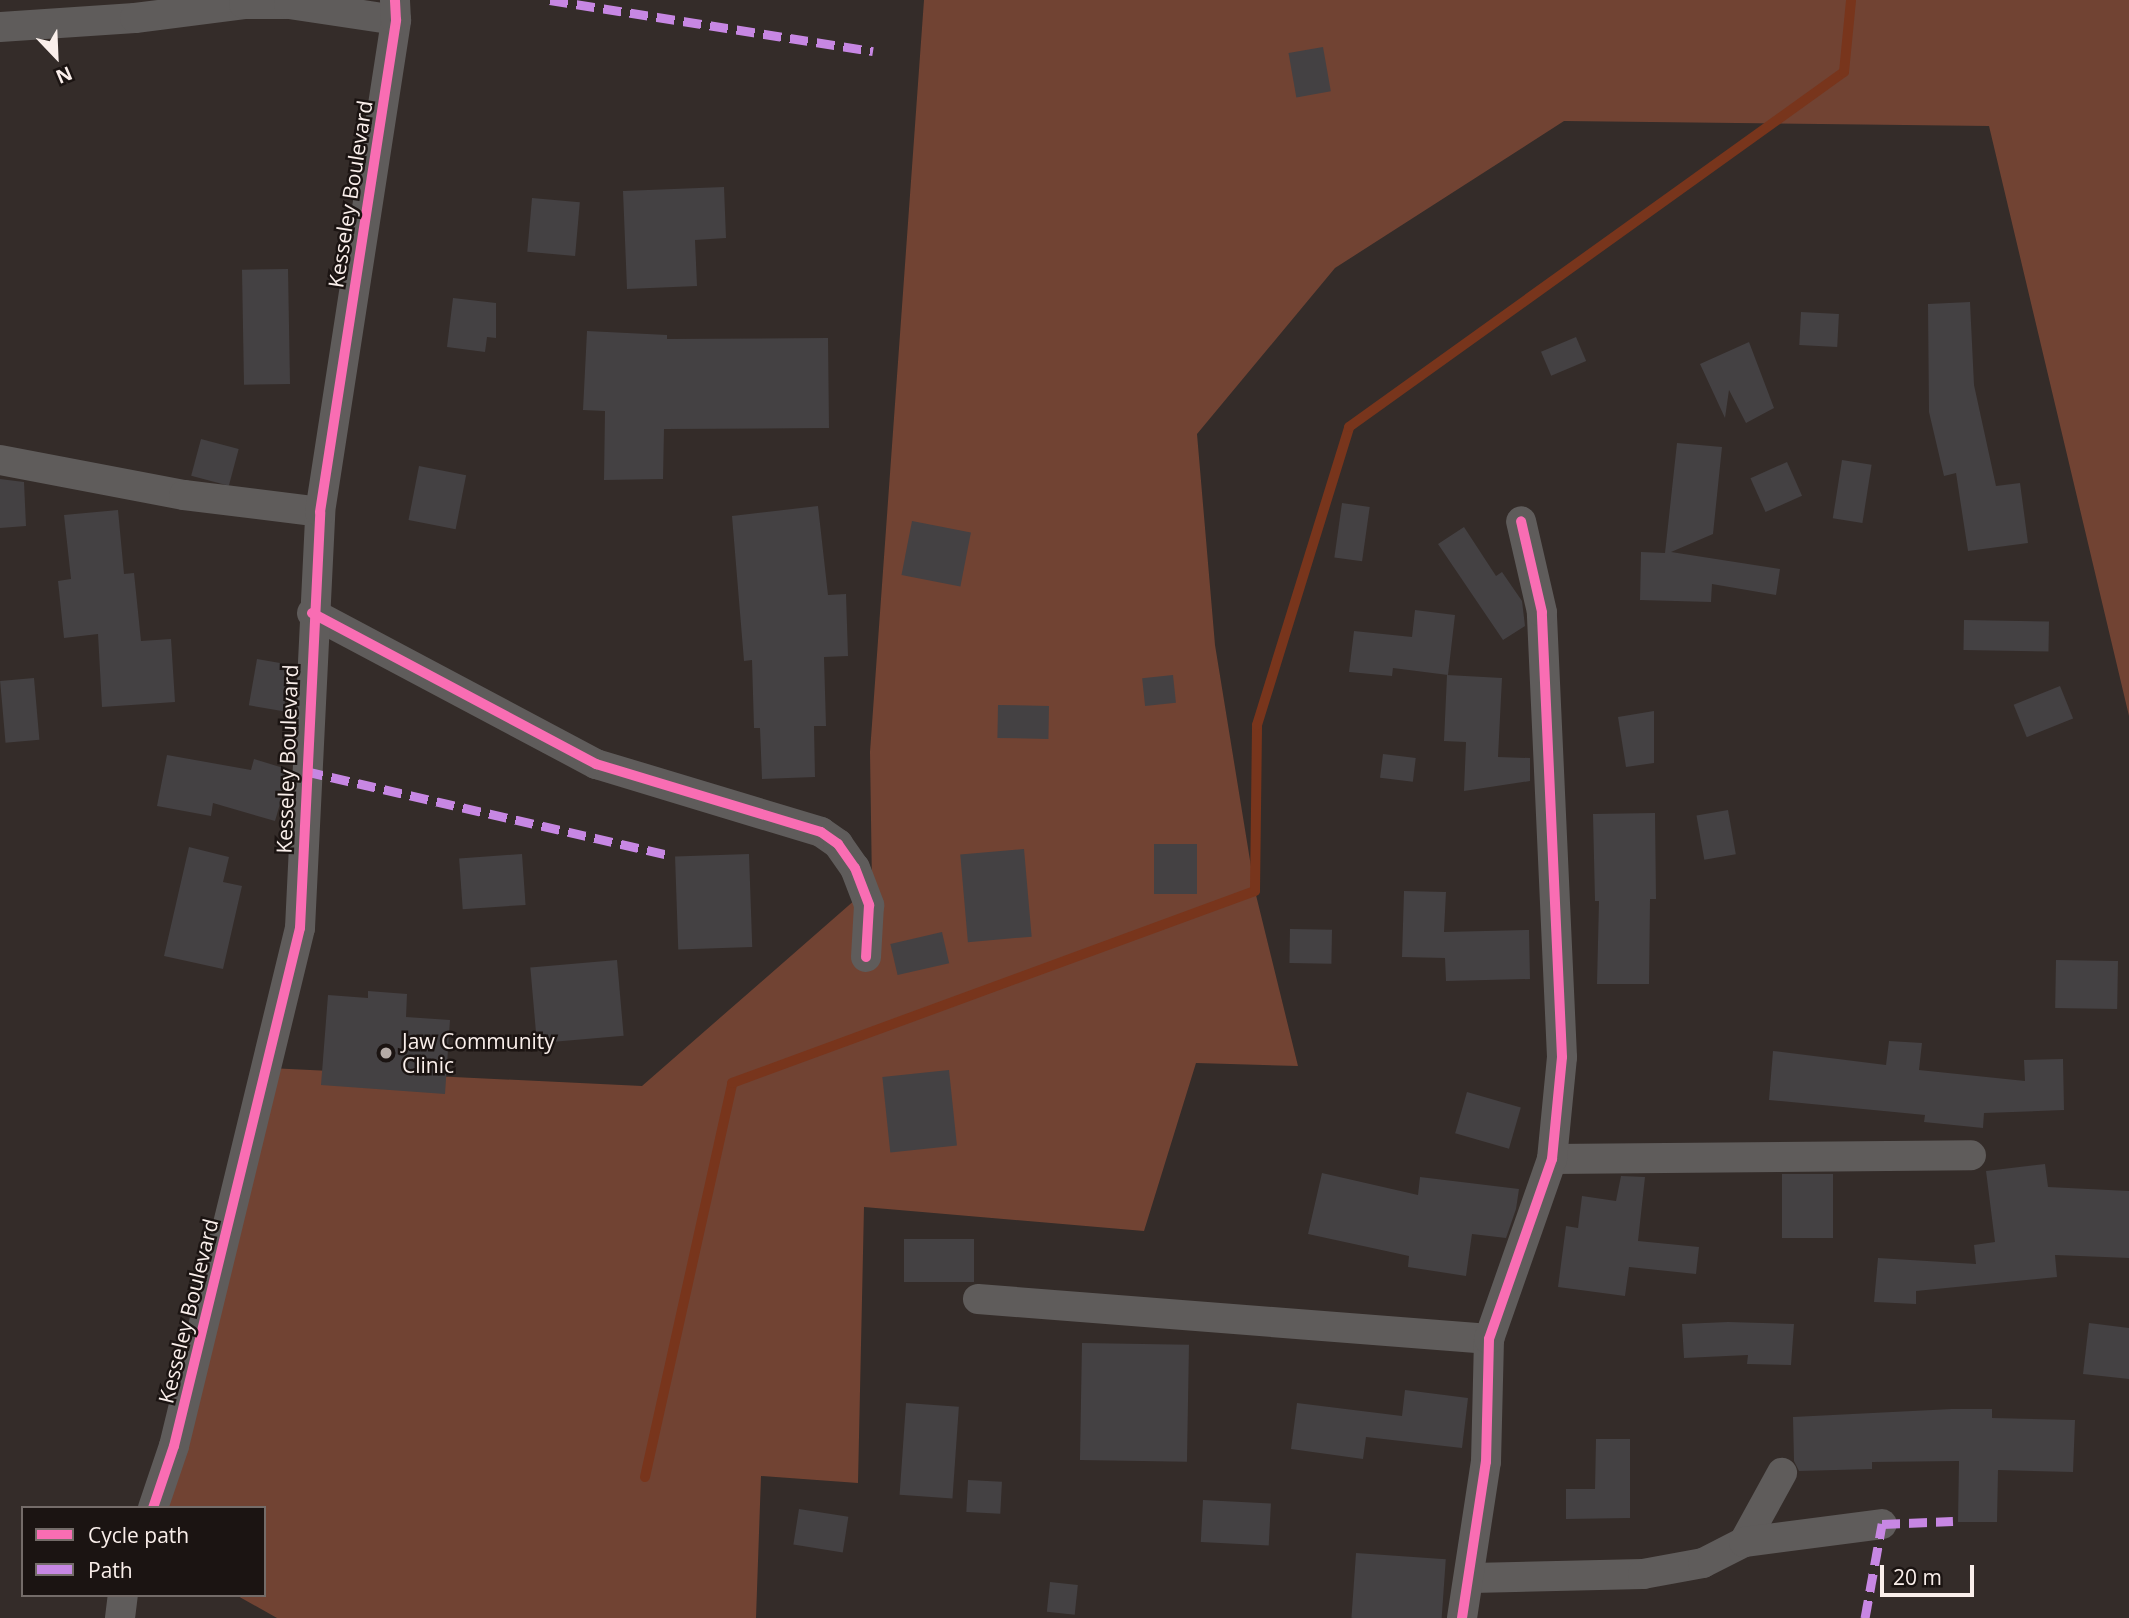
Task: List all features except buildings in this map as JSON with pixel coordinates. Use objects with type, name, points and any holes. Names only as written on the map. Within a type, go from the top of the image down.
[{"type":"street","points":[[0,27],[135,18],[244,4],[395,10]]},
{"type":"street","name":"Kesseley Boulevard","points":[[154,1506],[177,1433],[300,928],[312,613],[320,512],[395,10]]},
{"type":"street","points":[[0,460],[184,495],[320,512]]},
{"type":"street","points":[[1462,1618],[1472,1577],[1486,1462],[1489,1339],[1552,1159],[1562,1057],[1542,612],[1521,521]]},
{"type":"street","points":[[312,613],[596,764],[821,832],[838,844],[855,868],[869,905],[866,957]]},
{"type":"street","points":[[1552,1159],[1971,1155]]},
{"type":"street","points":[[978,1299],[1489,1339]]},
{"type":"street","points":[[1744,1542],[1782,1473]]},
{"type":"street","points":[[1472,1577],[1643,1573],[1703,1563],[1744,1542],[1882,1524]]},
{"type":"street","points":[[120,1618],[123,1597]]},
{"type":"shaded area","points":[[924,0],[2129,0],[2129,716],[1989,126],[1564,121],[1335,268],[1197,434],[1215,645],[1255,891],[1298,1066],[1196,1063],[1144,1231],[864,1207],[858,1483],[761,1476],[756,1618],[277,1618],[240,1597],[266,1597],[266,1506],[164,1506],[269,1068],[642,1086],[872,885],[870,752]]},
{"type":"waterway","points":[[645,1477],[732,1083],[1255,891],[1257,725],[1349,427],[1844,72],[1851,0]]},
{"type":"marked path","points":[[550,0],[873,51]]},
{"type":"marked path","points":[[305,771],[669,855]]},
{"type":"marked path","points":[[1865,1618],[1882,1524],[1953,1521]]},
{"type":"cycle path","points":[[154,1506],[174,1446],[300,928],[320,512],[396,20],[395,0]]},
{"type":"cycle path","points":[[1462,1618],[1486,1462],[1489,1339],[1552,1159],[1562,1057],[1542,612],[1521,521]]},
{"type":"cycle path","points":[[312,613],[596,764],[821,832],[838,844],[855,868],[869,905],[866,957]]},
{"type":"place","name":"Jaw Community Clinic","points":[[386,1053]]}]
